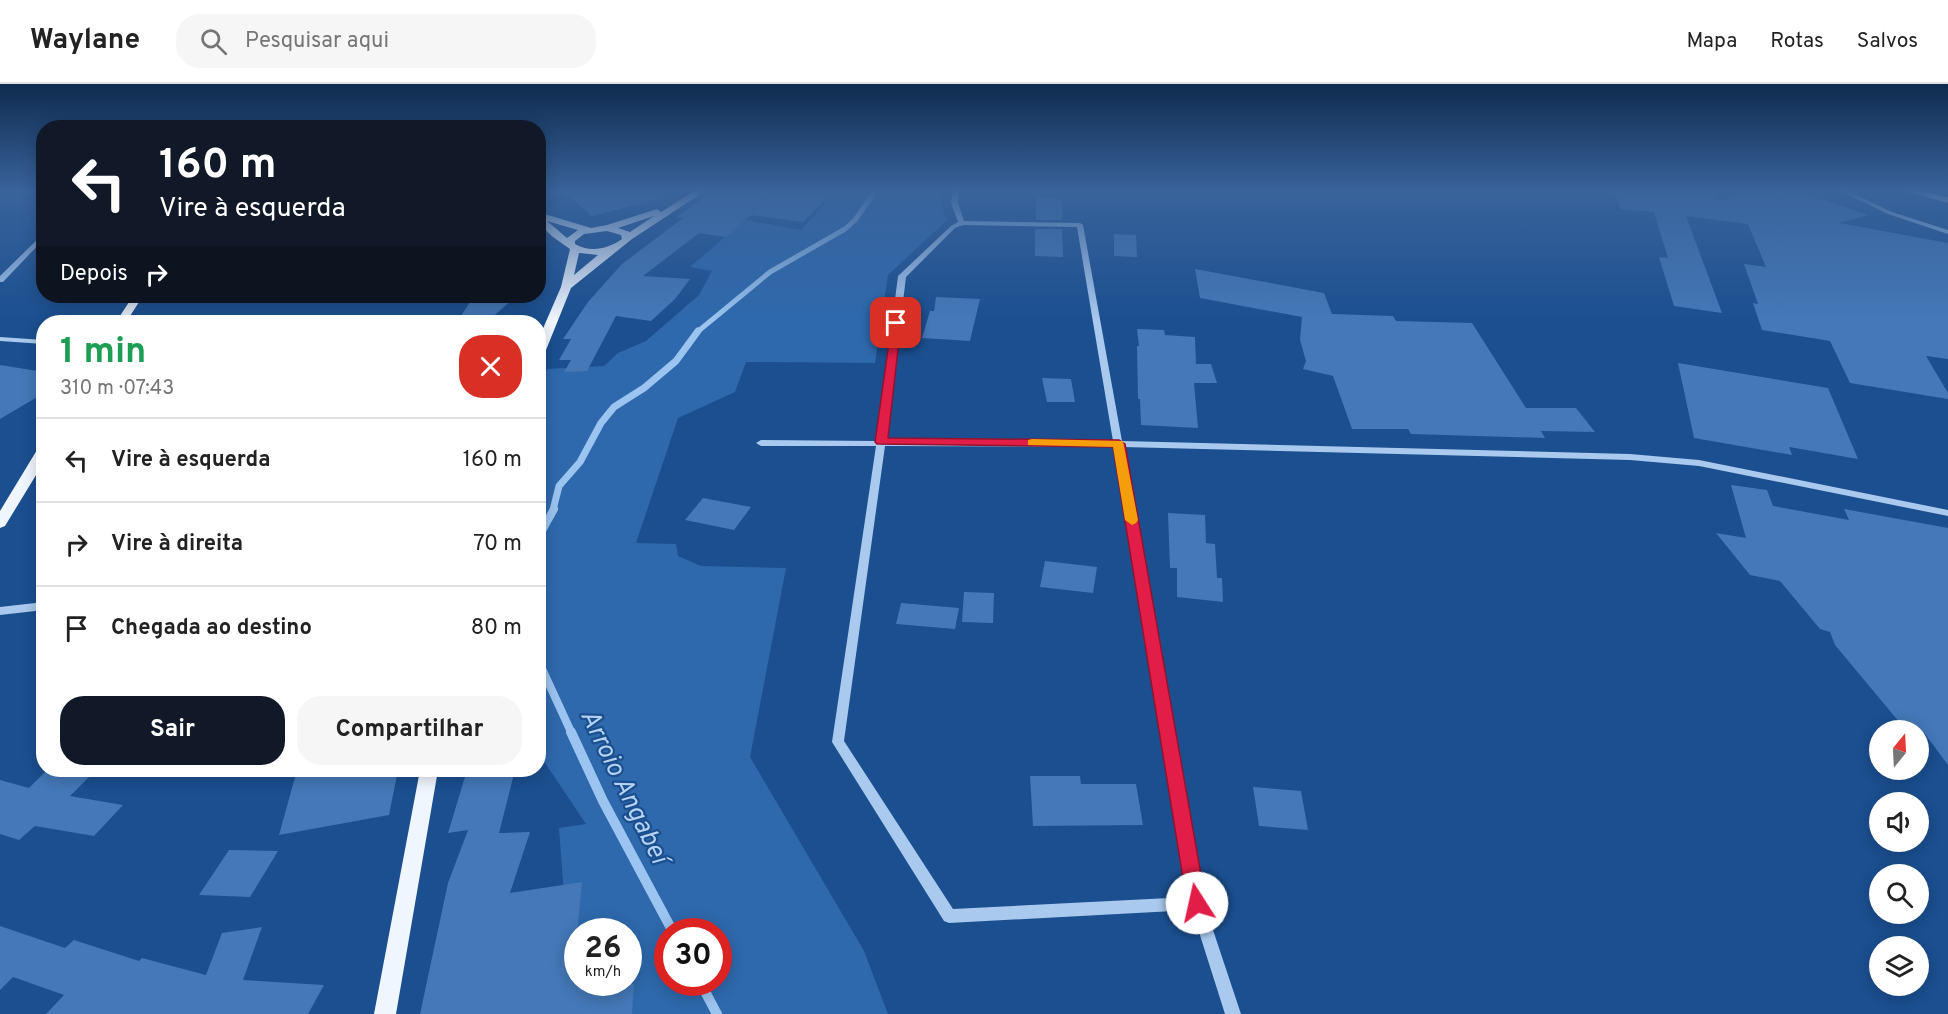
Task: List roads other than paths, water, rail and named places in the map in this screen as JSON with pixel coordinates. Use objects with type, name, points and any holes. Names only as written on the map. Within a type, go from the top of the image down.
[{"type":"main road","points":[[555,234],[572,247],[591,252],[611,249]]},
{"type":"main road","points":[[546,336],[566,287],[573,238],[581,234]]},
{"type":"main road","points":[[566,287],[632,234]]},
{"type":"main road","points":[[0,523],[36,463]]},
{"type":"main road","points":[[385,1014],[428,777]]},
{"type":"street","points":[[945,234],[902,276],[838,742],[949,916],[1197,903]]},
{"type":"street","points":[[1082,234],[1197,903],[1233,1014]]},
{"type":"street","points":[[0,280],[36,243]]},
{"type":"street","points":[[0,339],[36,341]]},
{"type":"street","points":[[761,443],[1119,444],[1642,458],[1700,463],[1948,513]]},
{"type":"street","points":[[0,611],[36,607]]},
{"type":"waterway","name":"Arroio Angabeí","points":[[697,332],[770,272],[836,234]]},
{"type":"waterway","name":"Arroio Angabeí","points":[[553,510],[559,486],[580,462],[601,423],[614,407],[644,388],[676,361],[697,332]]},
{"type":"waterway","name":"Arroio Angabeí","points":[[546,524],[554,509]]},
{"type":"waterway","name":"Arroio Angabeí","points":[[546,677],[572,734]]},
{"type":"waterway","name":"Arroio Angabeí","points":[[571,732],[603,801],[666,918]]},
{"type":"waterway","name":"Arroio Angabeí","points":[[707,996],[717,1014]]}]
